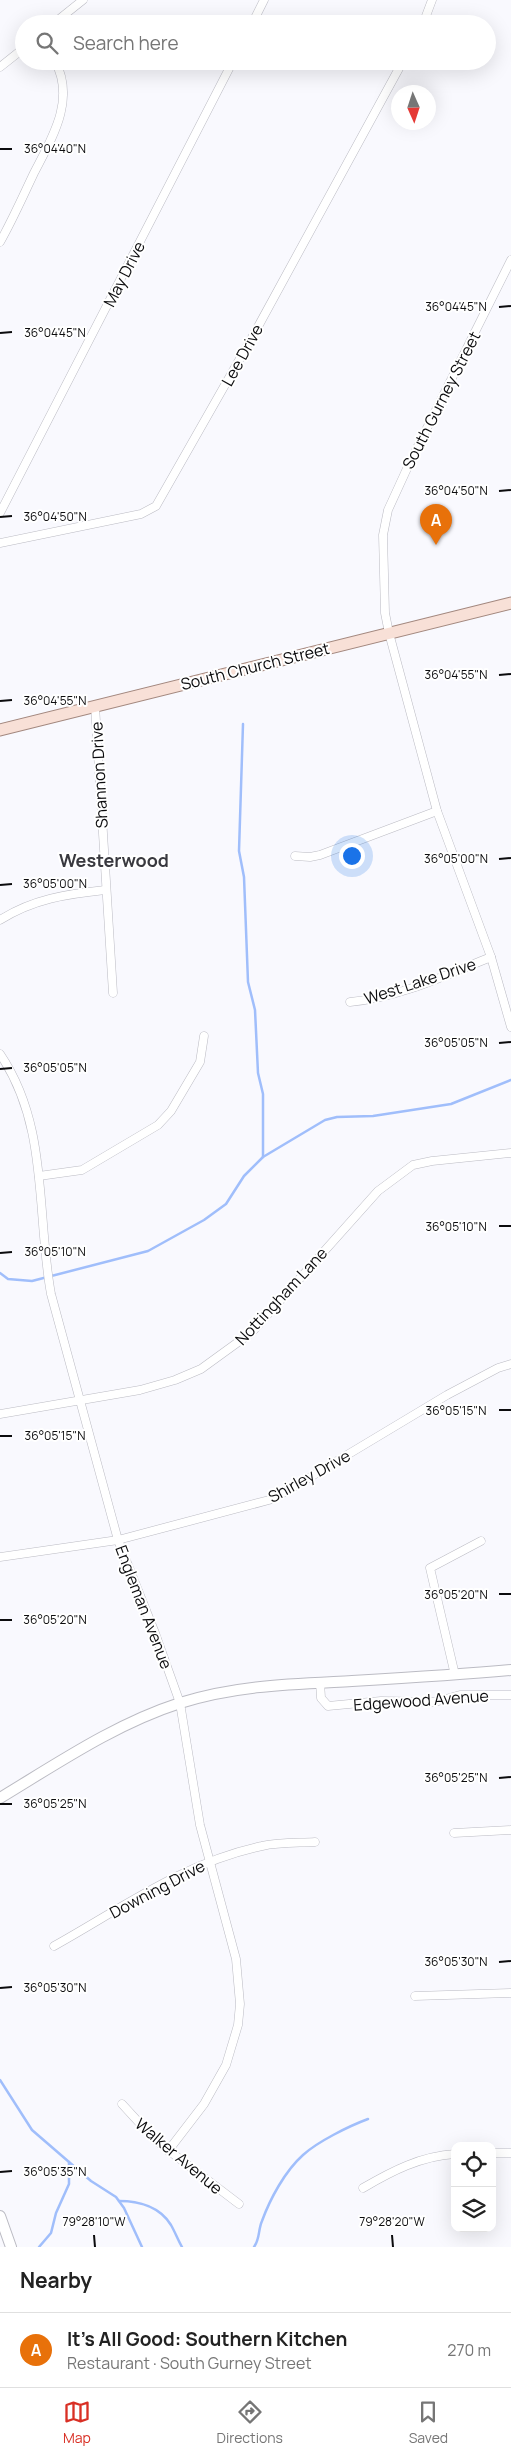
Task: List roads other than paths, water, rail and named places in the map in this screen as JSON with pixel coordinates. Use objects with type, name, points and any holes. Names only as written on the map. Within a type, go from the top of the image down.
[{"type":"main road","name":"South Church Street","points":[[0,730],[511,603]]},
{"type":"street","points":[[64,15],[83,0]]},
{"type":"street","points":[[256,15],[264,0]]},
{"type":"street","points":[[426,15],[432,0]]},
{"type":"street","points":[[0,67],[15,55]]},
{"type":"street","points":[[0,242],[56,129],[64,101],[64,86],[60,70]]},
{"type":"street","name":"May Drive","points":[[0,513],[228,70]]},
{"type":"street","name":"Lee Drive","points":[[0,543],[141,514],[156,506],[254,334],[398,70]]},
{"type":"street","name":"South Gurney Street","points":[[511,260],[410,462],[388,510],[383,535],[386,613],[389,633],[437,811],[491,957],[511,1027]]},
{"type":"street","name":"Shannon Drive","points":[[95,706],[105,890],[113,993]]},
{"type":"street","points":[[295,856],[310,857],[320,855],[437,811]]},
{"type":"street","points":[[0,920],[14,911],[43,899],[105,890]]},
{"type":"street","name":"West Lake Drive","points":[[350,1002],[371,1000],[491,957]]},
{"type":"street","points":[[39,1176],[82,1170],[158,1125],[171,1111],[200,1062],[204,1036]]},
{"type":"street","name":"Engleman Avenue","points":[[0,1054],[24,1096],[31,1121],[39,1176],[45,1264],[49,1287],[118,1540],[155,1633],[180,1703],[194,1796],[209,1861],[236,1959],[240,2004],[238,2025],[226,2065],[217,2085],[168,2151]]},
{"type":"street","name":"Nottingham Lane","points":[[0,1414],[79,1402],[140,1390],[175,1380],[201,1369],[227,1352],[252,1332],[378,1191],[413,1165],[511,1152]]},
{"type":"street","name":"Shirley Drive","points":[[0,1557],[118,1540],[252,1506],[275,1497],[447,1396],[498,1368],[511,1364]]},
{"type":"street","points":[[455,1675],[430,1568],[481,1541]]},
{"type":"street","name":"Edgewood Avenue","points":[[0,1798],[101,1737],[180,1703],[229,1691],[320,1682],[511,1670]]},
{"type":"street","name":"Edgewood Avenue","points":[[320,1682],[321,1698],[328,1706],[381,1701],[435,1702],[460,1695],[511,1695]]},
{"type":"street","points":[[454,1833],[511,1830]]},
{"type":"street","name":"Downing Drive","points":[[54,1946],[159,1885],[209,1861],[264,1845],[315,1842]]},
{"type":"street","points":[[415,1996],[511,1993]]},
{"type":"street","name":"Walker Avenue","points":[[122,2104],[141,2126],[168,2151],[239,2204]]},
{"type":"street","points":[[496,2153],[511,2153]]},
{"type":"street","points":[[363,2188],[394,2171],[422,2159],[451,2155]]},
{"type":"street","points":[[0,2216],[11,2247]]},
{"type":"waterway","points":[[243,724],[239,851],[244,877],[248,982],[255,1010],[258,1073],[263,1094],[263,1157]]},
{"type":"waterway","points":[[0,1273],[8,1279],[32,1281],[148,1251],[204,1220],[226,1204],[244,1176],[263,1157],[325,1120],[337,1117],[373,1116],[451,1104],[511,1080]]},
{"type":"waterway","points":[[0,2080],[32,2130],[91,2181],[116,2197],[124,2208],[142,2247]]},
{"type":"waterway","points":[[254,2247],[269,2204],[284,2177],[296,2162],[309,2150],[325,2140],[368,2119]]},
{"type":"waterway","points":[[39,2247],[51,2233],[56,2213],[69,2184],[69,2162]]},
{"type":"waterway","points":[[119,2201],[134,2202],[155,2209],[171,2225],[182,2247]]},
{"type":"place","name":"It's All Good: Southern Kitchen","points":[[436,545]]},
{"type":"district","name":"Westerwood","points":[[114,860]]}]
